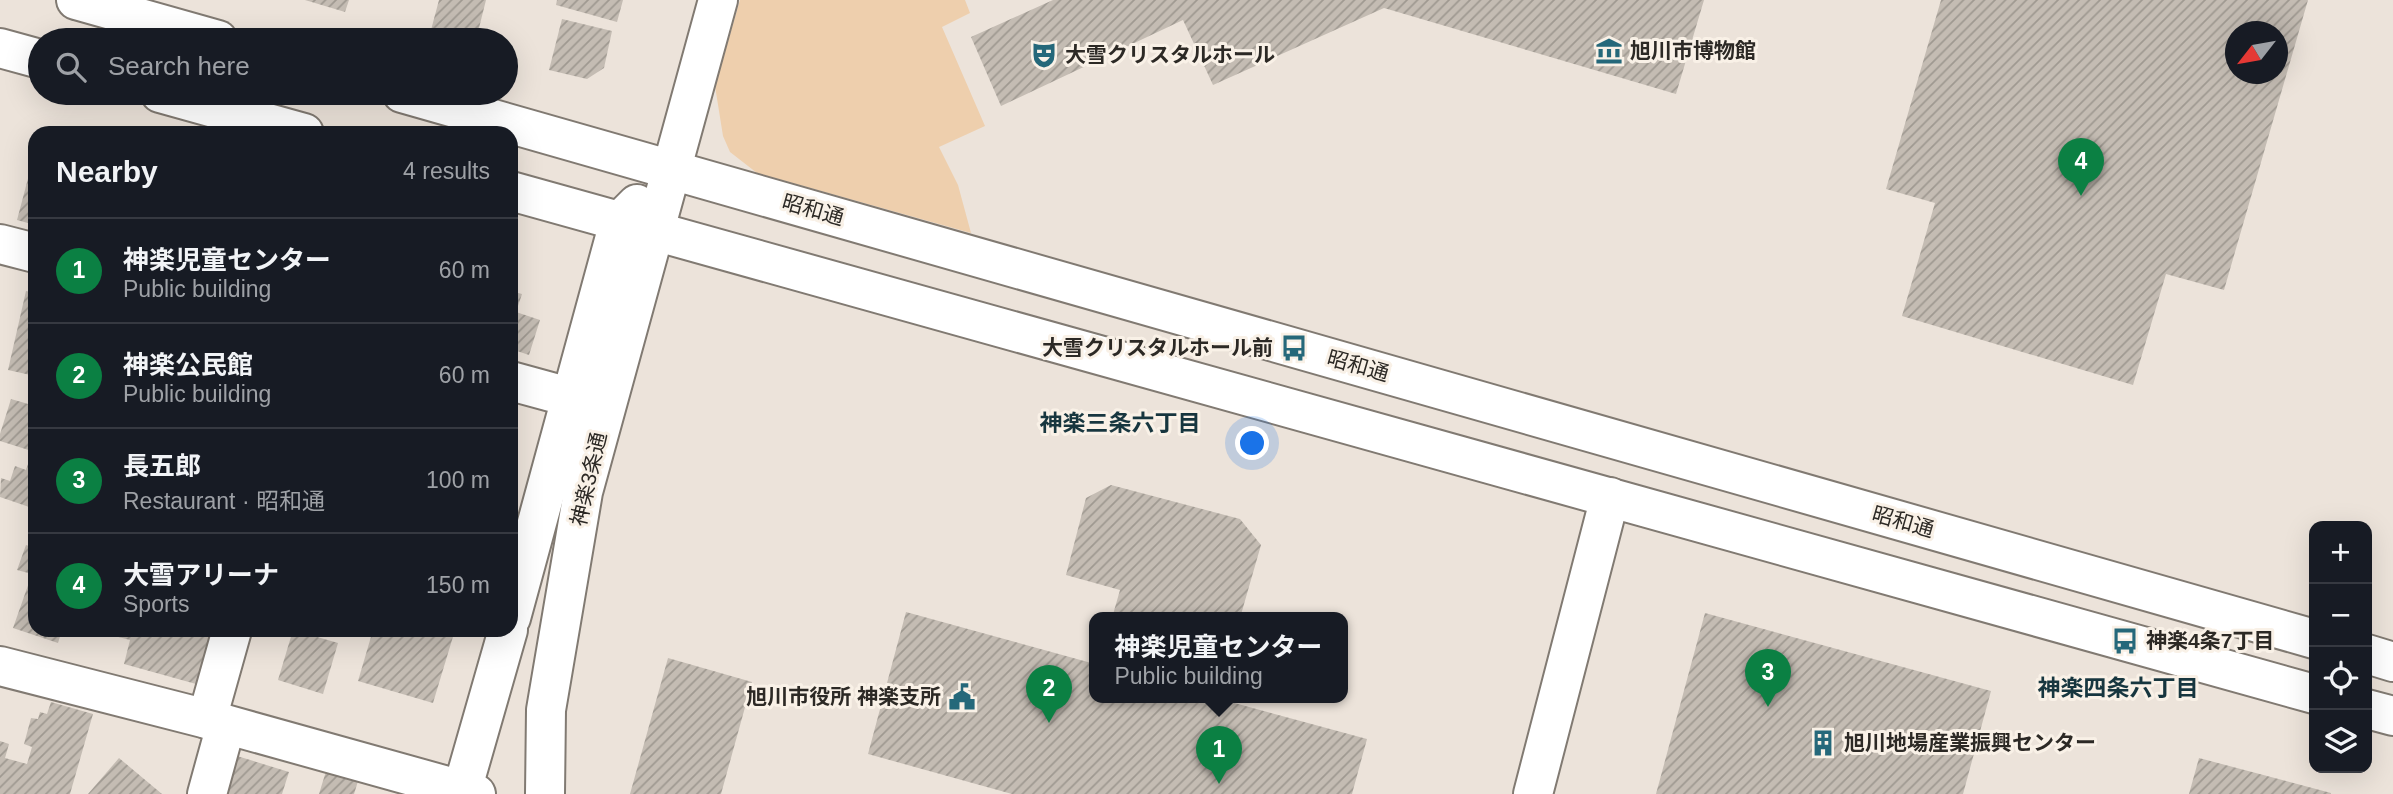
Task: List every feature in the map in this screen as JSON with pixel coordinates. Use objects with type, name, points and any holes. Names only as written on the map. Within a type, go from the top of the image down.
[{"type":"street","points":[[76,0],[175,28]]},
{"type":"street","name":"神楽3条通","points":[[545,794],[546,710],[583,492],[637,226],[671,170],[718,0]]},
{"type":"street","points":[[0,48],[28,56]]},
{"type":"street","points":[[203,105],[279,126]]},
{"type":"street","name":"昭和通","points":[[443,105],[517,126]]},
{"type":"street","name":"昭和通","points":[[518,126],[2309,638]]},
{"type":"street","points":[[518,193],[2309,693]]},
{"type":"street","points":[[518,593],[573,398],[637,226]]},
{"type":"street","points":[[0,244],[28,251]]},
{"type":"street","points":[[518,383],[573,398]]},
{"type":"street","points":[[1533,794],[1610,497]]},
{"type":"street","points":[[207,794],[231,637]]},
{"type":"street","points":[[0,666],[216,722],[466,793],[506,637]]},
{"type":"street","points":[[2372,656],[2393,662]]},
{"type":"street","points":[[2371,710],[2393,716]]},
{"type":"shaded area","points":[[740,0],[965,0],[970,13],[942,27],[985,126],[939,147],[958,185],[971,233],[757,173],[730,152],[723,136],[715,86]]},
{"type":"building","points":[[305,0],[349,0],[345,12]]},
{"type":"building","points":[[439,0],[486,0],[479,28],[432,28]]},
{"type":"building","points":[[557,0],[623,0],[617,22],[556,5]]},
{"type":"building","points":[[1053,0],[1704,0],[1676,94],[1384,8],[1213,85],[1183,20],[1001,106],[971,37]]},
{"type":"building","points":[[1941,0],[2308,0],[2288,69],[2288,21],[2225,21],[2225,84],[2284,84],[2224,290],[2166,274],[2133,385],[1902,316],[1935,203],[1886,189]]},
{"type":"building","points":[[562,19],[612,31],[604,68],[587,79],[549,70]]},
{"type":"building","points":[[28,179],[28,223],[17,220]]},
{"type":"building","points":[[26,291],[28,291],[28,374],[8,370]]},
{"type":"building","points":[[518,313],[540,320],[529,355],[518,351]]},
{"type":"building","points":[[11,399],[28,404],[28,450],[0,441]]},
{"type":"building","points":[[28,464],[28,507],[0,497],[1,478],[10,481],[15,466],[26,470]]},
{"type":"building","points":[[1111,485],[1240,519],[1261,545],[1242,612],[1114,612],[1120,590],[1066,575],[1086,498]]},
{"type":"building","points":[[26,545],[28,546],[28,573],[17,570]]},
{"type":"building","points":[[28,585],[28,633],[13,628]]},
{"type":"building","points":[[906,612],[1089,662],[1089,703],[1234,703],[1367,739],[1352,794],[1012,794],[868,754]]},
{"type":"building","name":"旭川地場産業振興センター","points":[[1705,613],[1991,691],[1963,794],[1656,794]]},
{"type":"building","points":[[40,637],[60,637],[58,643]]},
{"type":"building","points":[[118,637],[209,637],[196,684],[124,664],[130,640]]},
{"type":"building","points":[[291,637],[317,637],[338,643],[323,694],[278,680]]},
{"type":"building","points":[[371,637],[453,637],[433,703],[358,681]]},
{"type":"building","points":[[668,658],[752,682],[721,794],[630,794]]},
{"type":"building","points":[[51,702],[93,714],[70,794],[0,794],[0,741],[9,744],[5,758],[27,764],[32,747],[24,744],[31,718],[38,719],[40,712],[47,714]]},
{"type":"building","points":[[237,756],[289,772],[282,794],[226,794]]},
{"type":"building","points":[[119,758],[162,794],[88,794]]},
{"type":"building","points":[[2199,758],[2331,793],[2331,794],[2189,794]]},
{"type":"building","points":[[327,768],[359,778],[354,794],[319,794]]},
{"type":"place","name":"旭川市博物館","points":[[1609,51]]},
{"type":"place","name":"大雪クリスタルホール","points":[[1044,55]]},
{"type":"place","name":"大雪アリーナ","points":[[2081,196]]},
{"type":"place","name":"大雪クリスタルホール前","points":[[1294,348]]},
{"type":"place","name":"神楽4条7丁目","points":[[2125,641]]},
{"type":"place","name":"旭川市役所 神楽支所","points":[[962,697]]},
{"type":"place","name":"長五郎","points":[[1768,707]]},
{"type":"place","name":"神楽公民館","points":[[1049,723]]},
{"type":"place","name":"旭川地場産業振興センター","points":[[1823,743]]},
{"type":"place","name":"神楽児童センター","points":[[1219,784]]},
{"type":"district","name":"神楽三条六丁目","points":[[1120,423]]},
{"type":"district","name":"神楽四条六丁目","points":[[2118,688]]}]
